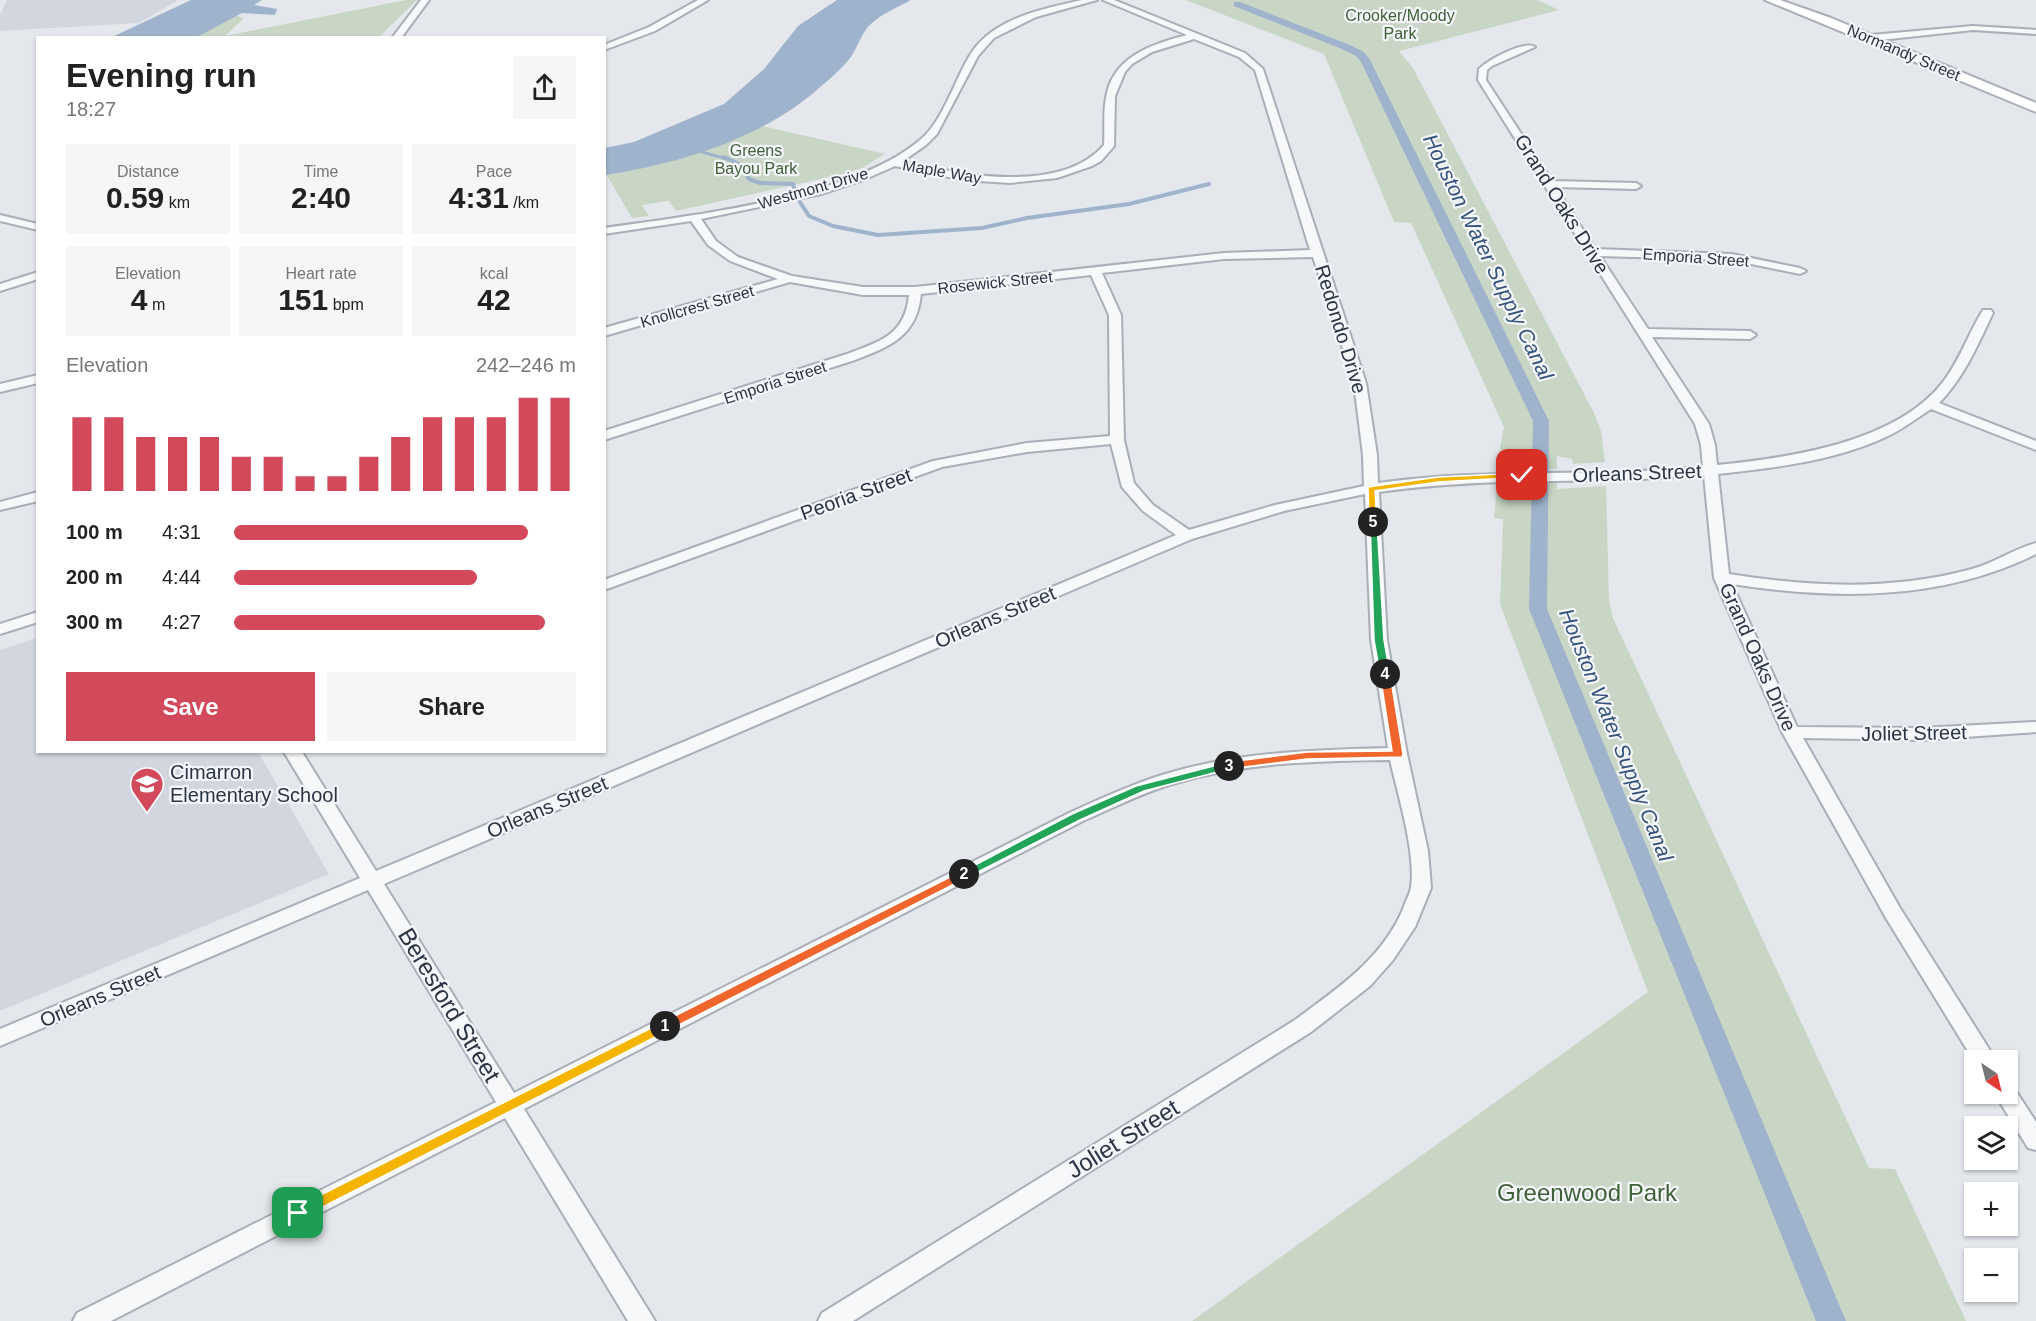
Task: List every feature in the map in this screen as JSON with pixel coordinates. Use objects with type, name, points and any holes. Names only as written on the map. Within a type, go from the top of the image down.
[{"type":"main road","name":"Normandy Street","points":[[1770,0],[2000,87],[2036,96]]},
{"type":"main road","name":"Normandy Street","points":[[1793,0],[1891,36],[2000,87],[2036,108]]},
{"type":"street","points":[[398,36],[425,0]]},
{"type":"street","points":[[606,47],[652,28],[704,0]]},
{"type":"street","name":"Westmont Drive","points":[[606,231],[694,218],[811,192],[853,179],[893,162],[922,144],[936,129],[981,46],[993,35],[1040,13],[1093,0]]},
{"type":"street","name":"Redondo Drive","points":[[1107,0],[1242,56],[1259,69],[1317,253],[1352,351],[1360,383],[1369,445],[1379,640],[1398,754],[1419,851],[1421,888],[1399,937]]},
{"type":"street","points":[[1871,38],[1973,28],[2036,32]]},
{"type":"street","name":"Maple Way","points":[[893,162],[967,179],[1005,180],[1067,172],[1096,160],[1109,146],[1111,100],[1115,81],[1126,66],[1144,52],[1195,36]]},
{"type":"street","name":"Grand Oaks Drive","points":[[1531,47],[1492,61],[1484,69],[1482,80],[1591,252],[1646,333],[1702,424],[1708,445],[1722,578],[1791,732],[1893,913],[1979,1050]]},
{"type":"street","points":[[1550,184],[1636,186]]},
{"type":"street","points":[[0,218],[36,227]]},
{"type":"street","name":"Rosewick Street","points":[[694,218],[712,243],[734,259],[790,279],[863,291],[915,291],[1224,256],[1317,253]]},
{"type":"street","name":"Emporia Street","points":[[1591,252],[1732,257],[1800,271]]},
{"type":"street","points":[[1095,271],[1115,315],[1117,440],[1127,484],[1148,508],[1187,536]]},
{"type":"street","points":[[0,288],[36,276]]},
{"type":"street","name":"Knollcrest Street","points":[[606,331],[790,279]]},
{"type":"street","name":"Emporia Street","points":[[606,435],[877,347],[902,330],[912,316],[915,291]]},
{"type":"street","name":"Orleans Street","points":[[0,1038],[1187,536],[1245,515],[1371,489],[1438,480],[1522,475],[1710,470],[1789,460],[1860,442],[1896,427],[1930,404],[1953,378],[1987,312]]},
{"type":"street","points":[[1646,333],[1750,334]]},
{"type":"street","points":[[0,388],[36,379]]},
{"type":"street","points":[[1930,404],[2036,447]]},
{"type":"street","name":"Peoria Street","points":[[606,584],[938,464],[987,452],[1044,444],[1117,440]]},
{"type":"street","points":[[0,506],[36,497]]},
{"type":"street","points":[[1722,578],[1793,588],[1840,590],[1910,586],[1985,571],[2036,548]]},
{"type":"street","points":[[0,629],[36,618]]},
{"type":"street","name":"Joliet Street","points":[[1791,732],[1921,735],[2036,727]]},
{"type":"street","name":"Beresford Street","points":[[294,753],[374,880],[642,1321]]},
{"type":"street","points":[[86,1321],[1076,817],[1140,788],[1216,767],[1307,755],[1398,754]]},
{"type":"street","name":"Joliet Street","points":[[831,1321],[1303,1026],[1363,980],[1399,937]]},
{"type":"street","points":[[2012,1104],[2036,1141]]},
{"type":"shaded area","points":[[7,0],[178,0],[139,23],[0,31],[0,15]]},
{"type":"shaded area","name":"Cimarron Elementary School","points":[[36,638],[36,753],[259,753],[329,874],[0,1011],[0,650]]},
{"type":"green space","points":[[406,0],[417,0],[380,36],[225,36]]},
{"type":"green space","name":"Crooker/Moody Park","points":[[1186,0],[1538,0],[1559,10],[1399,51],[1413,68],[1594,413],[1601,431],[1605,462],[1573,464],[1572,459],[1557,456],[1557,469],[1526,470],[1527,461],[1513,459],[1513,464],[1497,465],[1504,427],[1411,223],[1394,222],[1324,54]]},
{"type":"green space","points":[[230,14],[244,18],[225,36],[199,36]]},
{"type":"green space","name":"Greens Bayou Park","points":[[753,124],[885,154],[862,168],[843,174],[676,211],[669,201],[642,205],[649,216],[632,218],[606,173],[606,169]]},
{"type":"green space","name":"Greenwood Park","points":[[1557,481],[1557,489],[1606,486],[1609,600],[1613,618],[1869,1168],[1895,1169],[1966,1321],[1192,1321],[1648,992],[1500,604],[1503,519],[1494,518],[1497,488],[1510,487],[1513,491],[1525,491],[1527,482]]},
{"type":"water","points":[[191,0],[262,0],[254,5],[277,9],[275,15],[242,13],[199,36],[114,36]]},
{"type":"water","points":[[837,0],[911,0],[872,23],[865,30],[850,58],[839,70],[795,107],[771,122],[718,147],[661,164],[606,175],[606,148],[634,142],[724,104],[764,69],[798,26]]},
{"type":"waterway","name":"Houston Water Supply Canal","points":[[1237,4],[1346,47],[1360,54],[1366,62],[1541,421],[1538,609],[1831,1321]]},
{"type":"waterway","points":[[695,150],[727,159]]},
{"type":"waterway","points":[[724,157],[739,164],[749,179],[760,183],[793,184],[795,191]]},
{"type":"waterway","points":[[798,199],[809,216],[833,226],[878,235],[982,228],[1027,218],[1129,204],[1209,184]]},
{"type":"place","name":"Cimarron Elementary School","points":[[147,813]]},
{"type":"route","points":[[298,1213],[1076,817],[1140,788],[1216,767],[1307,755],[1398,754],[1379,640],[1371,489],[1438,480],[1522,475]]}]
